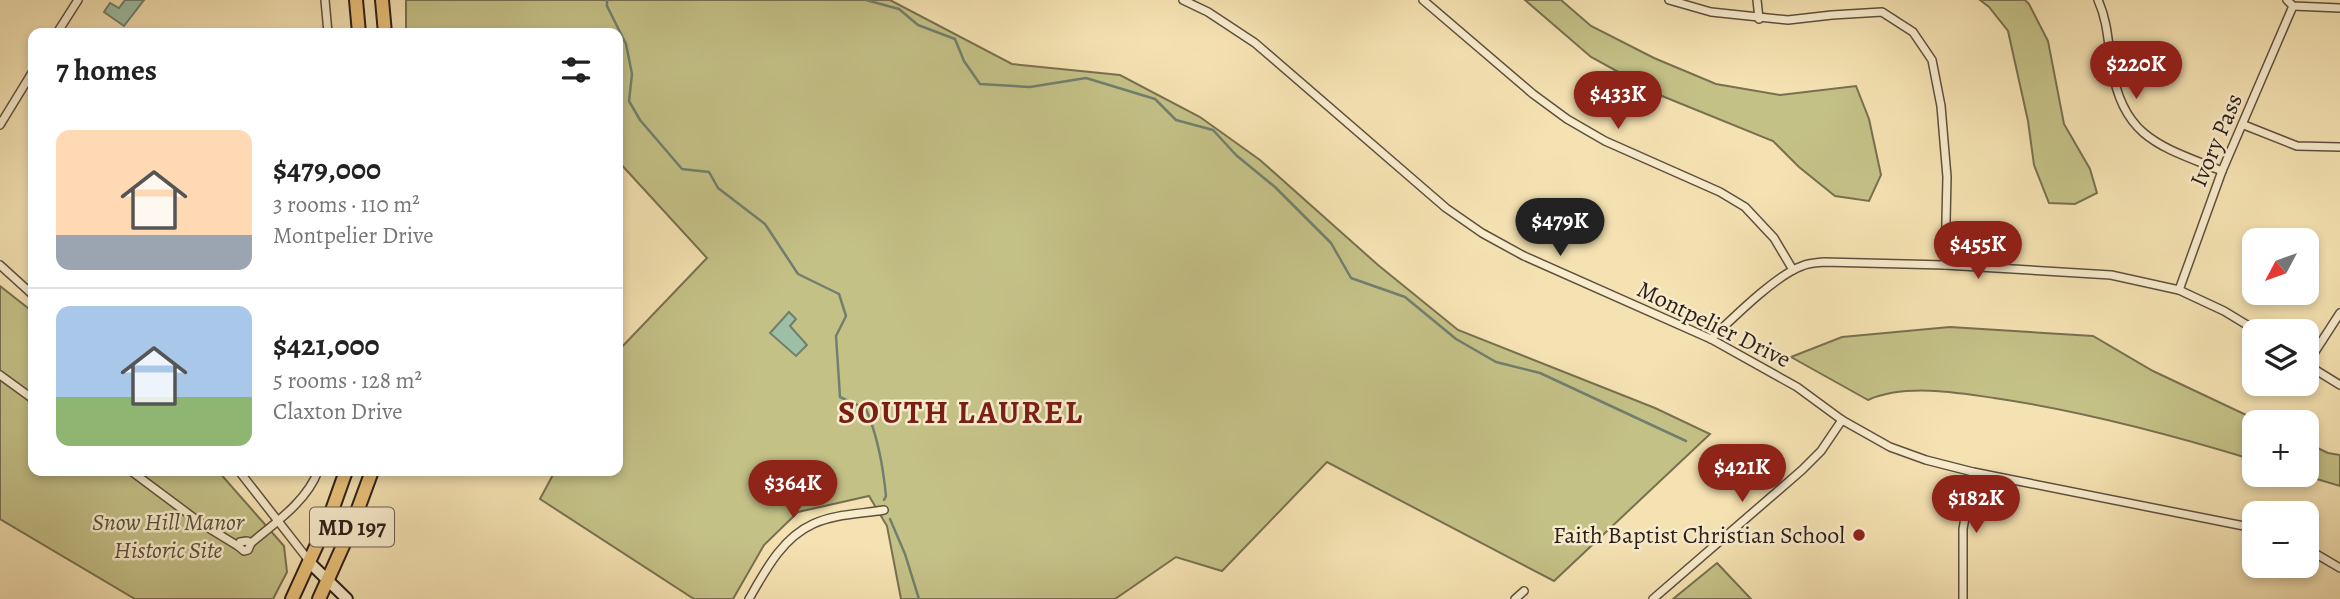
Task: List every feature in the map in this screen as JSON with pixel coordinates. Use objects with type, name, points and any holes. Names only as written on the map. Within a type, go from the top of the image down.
[{"type":"main road","points":[[356,0],[359,28]]},
{"type":"main road","points":[[382,0],[385,28]]},
{"type":"main road","name":"MD 197","points":[[292,599],[310,563],[344,476]]},
{"type":"main road","name":"MD 197","points":[[318,599],[351,528],[370,476]]},
{"type":"street","points":[[60,28],[78,0]]},
{"type":"street","points":[[325,0],[328,28]]},
{"type":"street","name":"Montpelier Drive","points":[[1185,0],[1255,43],[1446,208],[1482,233],[1524,256],[1711,339],[1797,387],[1842,419],[1890,446],[1926,460],[1973,472],[2242,526]]},
{"type":"street","points":[[1423,0],[1533,94],[1567,119],[1605,141],[1720,192],[1745,207],[1774,238],[1793,270]]},
{"type":"street","points":[[1669,0],[1711,12],[1759,19],[1788,20],[1882,12],[1913,32],[1932,60],[1941,106],[1947,177],[1945,265]]},
{"type":"street","points":[[1757,0],[1759,19]]},
{"type":"street","points":[[2098,0],[2104,12],[2109,37],[2115,85],[2126,112],[2136,127],[2155,142],[2222,172]]},
{"type":"street","points":[[2290,3],[2340,8]]},
{"type":"street","name":"Ivory Pass","points":[[2179,290],[2222,172],[2244,125],[2290,3]]},
{"type":"street","points":[[0,125],[28,79]]},
{"type":"street","points":[[2244,125],[2297,146],[2340,147]]},
{"type":"street","points":[[1711,339],[1739,312],[1793,270],[1805,264],[1824,262],[1945,265],[2111,275],[2179,290],[2242,322]]},
{"type":"street","points":[[0,265],[28,290]]},
{"type":"street","points":[[2319,345],[2340,313]]},
{"type":"street","points":[[2319,372],[2340,385]]},
{"type":"street","points":[[0,375],[28,395]]},
{"type":"street","points":[[1653,599],[1802,470],[1821,451],[1842,419]]},
{"type":"street","points":[[1963,599],[1963,529],[1973,472]]},
{"type":"street","points":[[138,476],[202,524],[238,546],[240,542],[251,543],[278,521],[307,492],[315,476]]},
{"type":"street","points":[[243,476],[310,563],[347,599]]},
{"type":"street","points":[[752,597],[778,553],[805,528],[829,519],[884,510]]},
{"type":"street","points":[[2319,556],[2340,568]]},
{"type":"street","points":[[1515,599],[1524,591]]},
{"type":"green space","points":[[406,0],[890,0],[1012,64],[1120,75],[1200,117],[1260,160],[1378,265],[1458,330],[1655,408],[1710,434],[1554,581],[1327,462],[1222,571],[1176,557],[1115,599],[901,599],[887,526],[869,496],[798,512],[764,545],[733,599],[694,599],[540,499],[552,476],[623,476],[623,346],[707,258],[623,166],[623,28],[406,28]]},
{"type":"green space","points":[[1525,0],[1561,0],[1591,26],[1654,58],[1716,84],[1780,95],[1856,86],[1869,119],[1881,175],[1869,201],[1835,196],[1799,167],[1773,141],[1662,96],[1591,57]]},
{"type":"green space","points":[[1980,0],[2025,0],[2029,4],[2048,41],[2064,124],[2090,169],[2097,193],[2075,204],[2049,203],[2034,165],[2028,121],[2008,31]]},
{"type":"green space","name":"Snow Hill Manor Historic Site","points":[[0,286],[28,308],[28,476],[222,476],[284,546],[287,572],[273,599],[135,599],[0,519]]},
{"type":"green space","points":[[1950,327],[2093,336],[2153,371],[2242,413],[2242,456],[2126,424],[1994,398],[1913,391],[1882,395],[1868,400],[1791,357],[1842,337]]},
{"type":"green space","points":[[2319,449],[2340,455],[2340,486],[2319,480]]},
{"type":"green space","points":[[1717,563],[1751,599],[1673,599]]},
{"type":"shaded area","points":[[125,0],[144,0],[124,26],[104,12],[110,3],[119,8]]},
{"type":"shaded area","points":[[789,312],[796,319],[790,326],[807,345],[796,356],[770,333]]},
{"type":"waterway","points":[[607,0],[607,6],[618,28]]},
{"type":"waterway","points":[[866,0],[899,9],[918,25],[955,39],[964,61],[980,84],[1030,87],[1086,78],[1155,99],[1176,120],[1213,130],[1236,155],[1275,187],[1331,243],[1351,278],[1405,297],[1456,339],[1496,362],[1540,373],[1686,441]]},
{"type":"waterway","points":[[623,38],[632,74],[629,101],[640,120],[682,169],[709,172],[718,188],[765,224],[798,274],[839,294],[846,316],[836,336],[840,397],[866,409],[879,451],[886,496],[884,500]]},
{"type":"waterway","points":[[890,519],[905,554],[919,599]]},
{"type":"place","name":"Faith Baptist Christian School","points":[[1859,535]]},
{"type":"district","name":"SOUTH LAUREL","points":[[961,412]]}]
